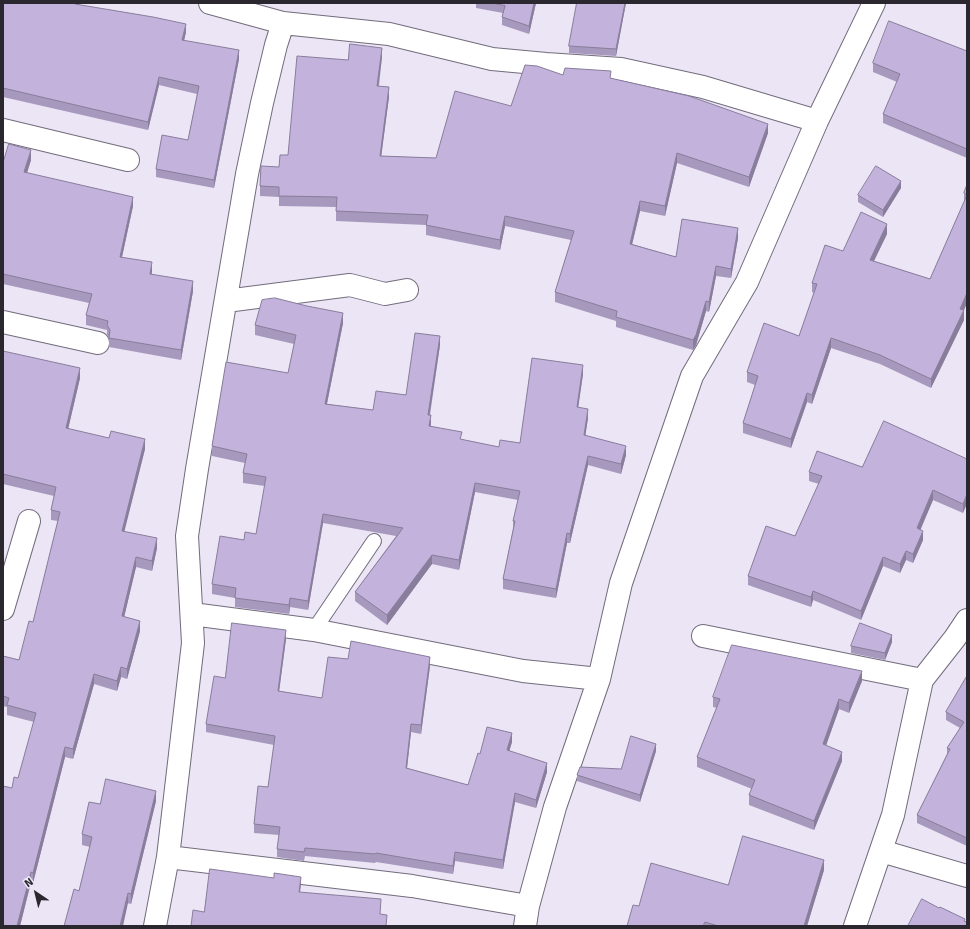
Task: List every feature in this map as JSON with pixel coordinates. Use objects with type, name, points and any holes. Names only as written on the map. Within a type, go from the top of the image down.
[{"type":"street","points":[[210,3],[283,23],[389,34],[492,58],[546,64],[621,69],[703,87],[817,121]]},
{"type":"street","points":[[168,857],[412,886],[526,916],[555,807],[599,679],[621,583],[692,376],[747,282],[817,121],[874,3]]},
{"type":"street","points":[[155,926],[168,857],[193,643],[187,536],[252,153],[262,102],[283,23]]},
{"type":"street","points":[[3,130],[128,160]]},
{"type":"street","points":[[226,301],[350,285],[385,294],[407,290]]},
{"type":"street","points":[[3,322],[98,343]]},
{"type":"street","points":[[3,609],[29,520]]},
{"type":"street","points":[[192,614],[314,630],[523,671],[599,679]]},
{"type":"street","points":[[855,926],[893,815],[922,680],[956,638],[967,620]]},
{"type":"street","points":[[703,636],[922,680]]},
{"type":"street","points":[[881,851],[967,876]]},
{"type":"lane","points":[[314,630],[374,541]]},
{"type":"building","points":[[3,3],[76,3],[75,4],[153,17],[186,24],[182,40],[239,50],[214,180],[156,169],[162,135],[188,140],[199,86],[159,77],[148,122],[3,88]]},
{"type":"building","points":[[492,3],[534,3],[529,26],[502,17],[505,6]]},
{"type":"building","points":[[577,3],[625,3],[616,49],[569,46]]},
{"type":"building","points":[[889,21],[967,51],[967,149],[883,114],[900,74],[873,63]]},
{"type":"building","points":[[350,44],[382,48],[377,86],[389,87],[380,156],[436,158],[455,91],[511,106],[525,65],[537,66],[563,75],[565,68],[611,71],[610,78],[689,96],[768,124],[749,177],[677,153],[665,206],[640,201],[630,244],[676,257],[682,219],[738,228],[731,269],[716,266],[709,302],[706,301],[696,335],[693,340],[616,317],[617,311],[555,292],[574,231],[505,216],[500,240],[426,225],[428,215],[336,211],[337,197],[279,196],[279,187],[260,186],[261,166],[279,167],[280,155],[288,155],[297,56],[348,60]]},
{"type":"building","points":[[9,144],[31,150],[24,172],[133,197],[120,257],[152,262],[150,274],[193,281],[181,350],[109,338],[110,330],[107,325],[108,321],[86,315],[92,294],[3,274],[3,163]]},
{"type":"building","points":[[876,166],[901,181],[883,210],[858,195]]},
{"type":"building","points":[[967,185],[967,195],[964,193]]},
{"type":"building","points":[[967,195],[967,293],[960,309],[964,310],[931,379],[880,355],[831,338],[812,395],[807,393],[791,439],[743,423],[758,376],[747,372],[764,323],[799,336],[817,284],[812,283],[825,245],[843,251],[861,212],[887,224],[870,260],[930,279]]},
{"type":"building","points":[[275,298],[343,313],[325,404],[373,410],[376,391],[406,395],[415,333],[440,336],[428,415],[431,415],[429,426],[462,432],[460,439],[499,447],[500,440],[520,443],[532,358],[583,365],[577,407],[588,409],[584,435],[626,446],[621,464],[588,456],[570,534],[567,533],[556,589],[503,579],[520,491],[475,483],[459,560],[432,555],[387,615],[355,592],[403,528],[323,514],[308,601],[290,598],[289,605],[235,598],[236,588],[212,584],[220,536],[244,540],[245,532],[256,534],[266,477],[243,473],[247,454],[212,446],[226,362],[288,373],[296,335],[255,325],[262,300]]},
{"type":"building","points":[[3,351],[80,368],[66,428],[109,438],[111,431],[145,439],[122,531],[157,538],[152,561],[136,557],[122,616],[140,621],[127,669],[121,667],[117,681],[94,674],[73,749],[65,747],[33,873],[31,872],[17,926],[3,926],[3,786],[12,788],[14,777],[18,778],[36,713],[7,705],[9,698],[3,696],[3,656],[19,660],[29,621],[33,622],[60,512],[51,510],[56,487],[3,474]]},
{"type":"building","points":[[884,421],[967,459],[967,494],[963,504],[933,490],[917,528],[923,531],[913,554],[906,551],[900,564],[883,557],[861,611],[813,591],[811,597],[748,576],[766,526],[795,536],[822,476],[809,472],[817,451],[862,467]]},
{"type":"building","points":[[232,623],[286,630],[278,691],[322,698],[328,657],[348,659],[351,641],[430,657],[421,725],[411,724],[406,768],[468,785],[478,753],[480,754],[487,727],[512,733],[507,750],[547,763],[536,800],[515,793],[503,860],[455,852],[453,866],[376,853],[305,848],[304,852],[277,849],[280,827],[254,824],[258,786],[268,787],[275,736],[206,724],[214,676],[225,678]]},
{"type":"building","points":[[860,623],[892,635],[885,653],[851,646]]},
{"type":"building","points":[[732,645],[862,671],[849,703],[839,699],[823,744],[842,752],[814,821],[749,795],[755,780],[697,757],[720,699],[713,697]]},
{"type":"building","points":[[967,676],[967,838],[917,815],[950,749],[947,748],[964,722],[946,712]]},
{"type":"building","points":[[631,736],[656,744],[640,795],[577,775],[580,767],[621,769]]},
{"type":"building","points":[[106,779],[156,791],[131,894],[128,893],[120,926],[64,926],[74,889],[79,891],[92,837],[82,834],[89,802],[100,804]]},
{"type":"building","points":[[743,836],[824,860],[804,926],[718,926],[705,922],[703,926],[627,926],[633,905],[639,906],[651,863],[728,885]]},
{"type":"building","points":[[210,869],[274,878],[274,873],[301,877],[299,892],[381,899],[380,914],[387,915],[386,926],[191,926],[193,910],[204,912]]},
{"type":"building","points":[[922,899],[965,919],[964,921],[967,922],[967,926],[908,926]]}]
